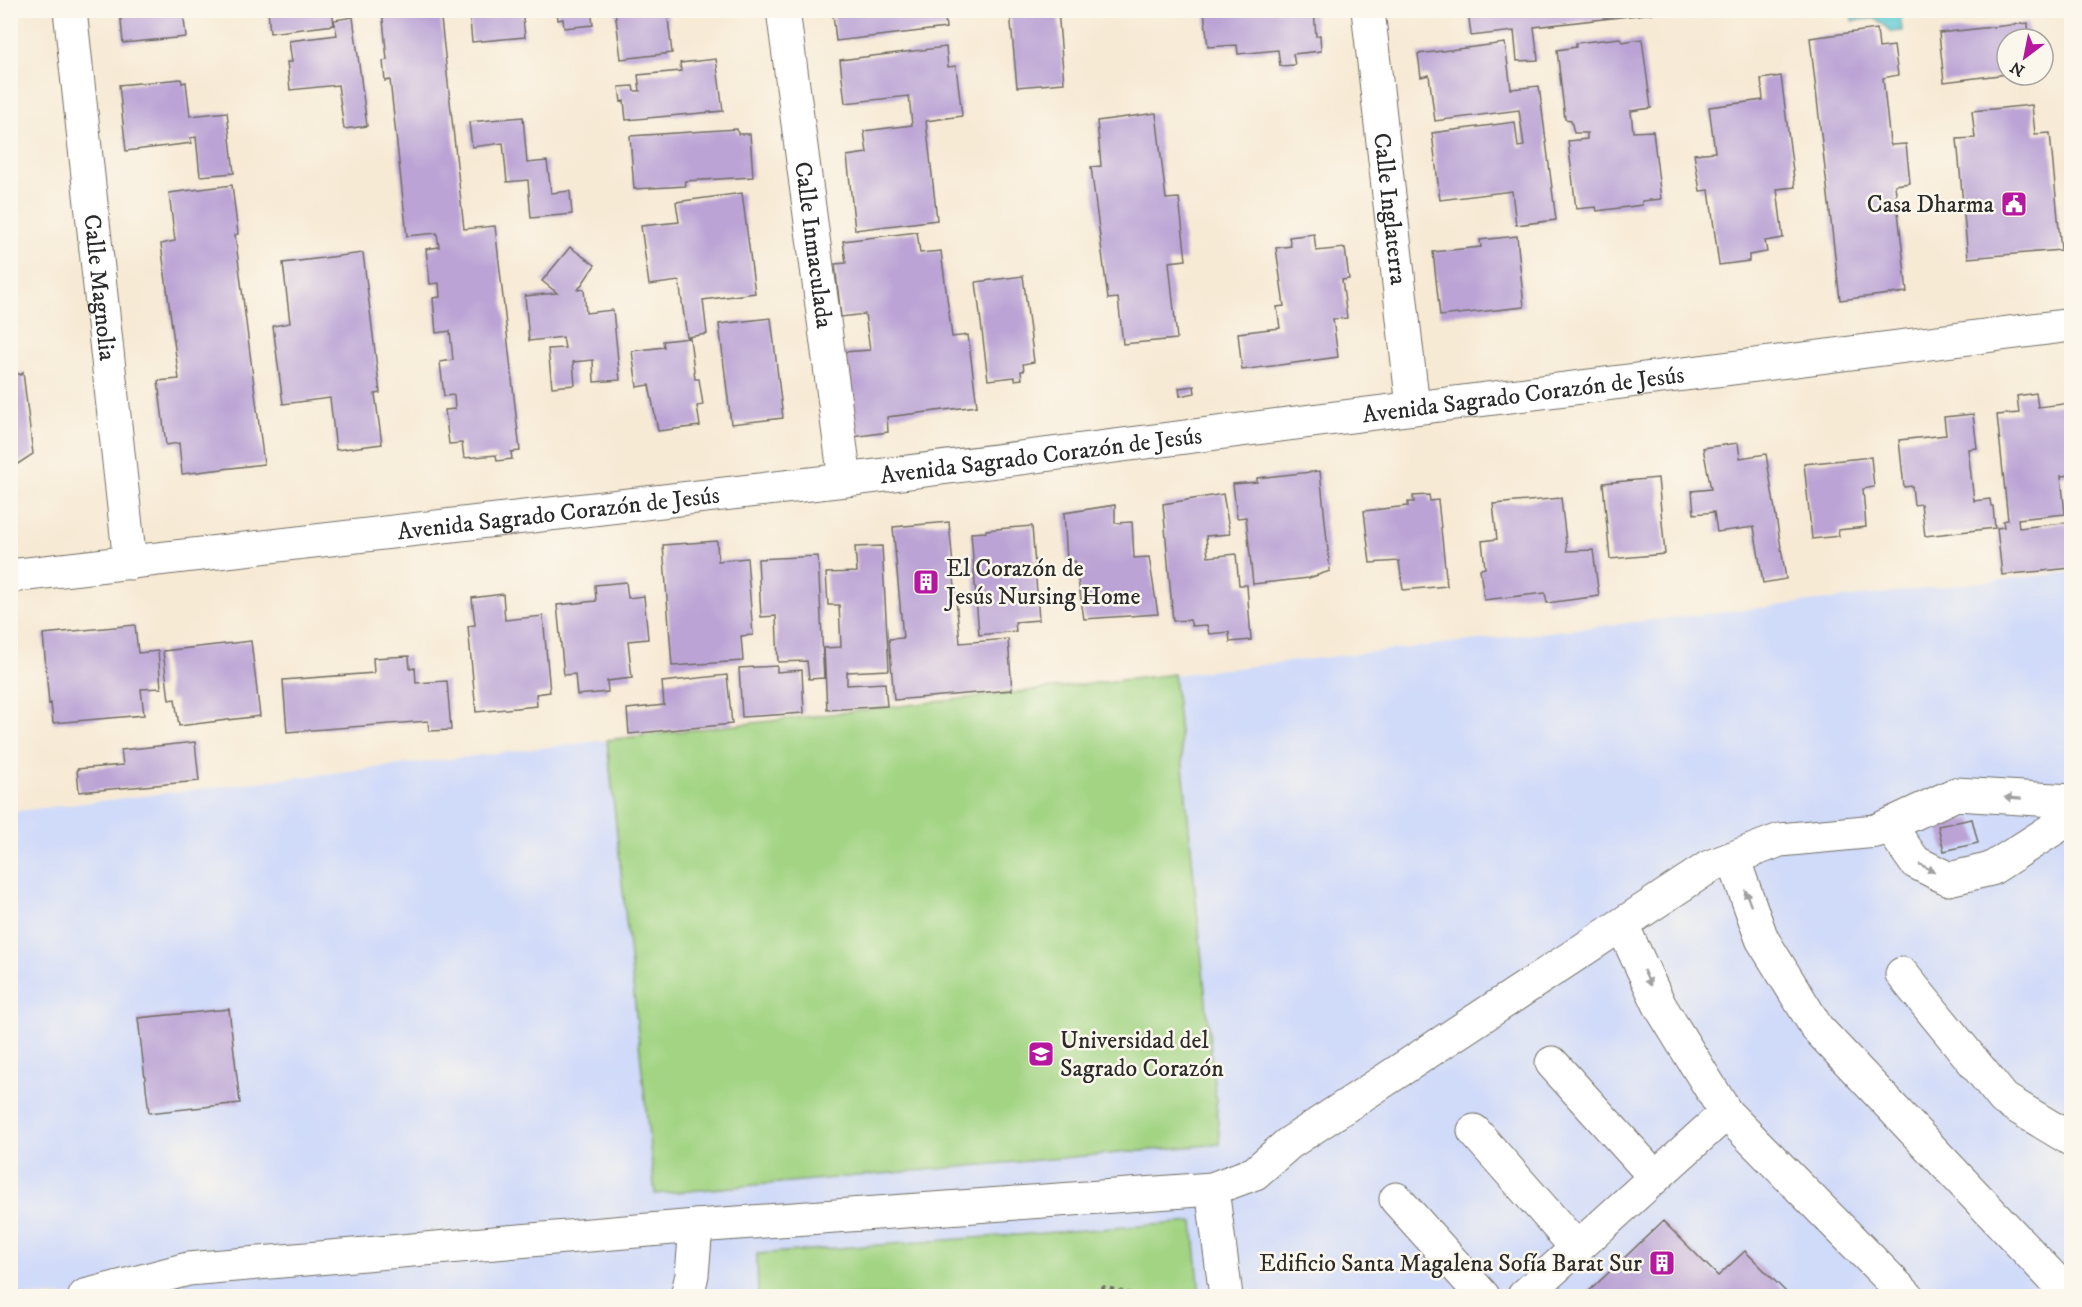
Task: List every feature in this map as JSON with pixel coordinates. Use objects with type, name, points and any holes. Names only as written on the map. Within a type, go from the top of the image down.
[{"type":"street","name":"Calle Magnolia","points":[[70,10],[130,563]]},
{"type":"street","name":"Calle Inmaculada","points":[[783,10],[844,480]]},
{"type":"street","name":"Calle Inglaterra","points":[[1368,10],[1413,407]]},
{"type":"street","name":"Avenida Sagrado Corazón de Jesús","points":[[10,576],[844,480],[2072,326]]},
{"type":"street","points":[[98,1295],[188,1269],[696,1226],[1212,1189],[1255,1173],[1288,1144],[1709,867],[1780,840],[1876,831],[1956,794],[2072,801]]},
{"type":"street","points":[[1889,825],[1915,862],[1949,879],[1991,870],[2072,817]]},
{"type":"street","points":[[1733,858],[1762,939],[1817,1028],[2070,1296]]},
{"type":"street","points":[[1622,925],[1660,1006],[1726,1113],[1907,1296]]},
{"type":"street","points":[[1902,974],[2004,1099],[2072,1140]]},
{"type":"street","points":[[1552,1063],[1655,1177]]},
{"type":"street","points":[[1524,1296],[1726,1113]]},
{"type":"street","points":[[1474,1131],[1577,1248]]},
{"type":"street","points":[[1212,1189],[1226,1296]]},
{"type":"street","points":[[1396,1199],[1483,1296]]},
{"type":"street","points":[[687,1296],[692,1275],[696,1226]]},
{"type":"path","points":[[1085,1296],[1103,1287],[1134,1296]]},
{"type":"shaded area","name":"Universidad del Sagrado Corazón","points":[[2071,572],[2071,1296],[11,1296],[10,812],[607,740]]},
{"type":"green space","points":[[1174,674],[1220,1144],[655,1194],[607,740]]},
{"type":"green space","points":[[1193,1222],[1200,1296],[758,1296],[757,1254]]},
{"type":"water","points":[[1851,11],[1900,11],[1902,31],[1891,32],[1876,18],[1852,21]]},
{"type":"building","points":[[120,10],[183,10],[186,37],[123,43]]},
{"type":"building","points":[[268,10],[332,10],[334,25],[270,33]]},
{"type":"building","points":[[382,10],[440,10],[464,229],[495,226],[520,451],[511,452],[512,459],[497,461],[496,455],[464,458],[462,443],[449,444],[445,410],[455,409],[454,395],[444,396],[440,362],[453,360],[450,331],[436,333],[433,298],[440,297],[439,283],[430,284],[426,249],[439,247],[437,233],[407,236],[390,80],[385,81],[383,61],[387,60]]},
{"type":"building","points":[[469,10],[522,10],[525,37],[472,42]]},
{"type":"building","points":[[557,10],[591,10],[593,25],[564,28],[563,19],[558,20]]},
{"type":"building","points":[[615,10],[667,10],[672,53],[621,59]]},
{"type":"building","points":[[850,10],[944,10],[946,28],[836,41],[833,14]]},
{"type":"building","points":[[1058,10],[1064,83],[1017,87],[1010,12]]},
{"type":"building","points":[[1204,10],[1314,10],[1316,36],[1320,35],[1321,51],[1293,54],[1295,65],[1280,66],[1278,50],[1238,54],[1237,45],[1208,47]]},
{"type":"building","points":[[1468,10],[1663,10],[1663,12],[1534,27],[1538,60],[1517,61],[1514,31],[1471,36]]},
{"type":"building","points":[[353,17],[367,126],[344,129],[338,85],[290,90],[287,62],[292,62],[289,41],[337,35],[334,20]]},
{"type":"building","points":[[2028,23],[2028,27],[1995,27],[1995,76],[1944,82],[1939,33]]},
{"type":"building","points":[[1877,29],[1879,48],[1894,46],[1898,75],[1883,78],[1890,143],[1891,145],[1906,144],[1910,183],[1895,185],[1907,292],[1840,300],[1810,38]]},
{"type":"building","points":[[1620,38],[1622,42],[1642,39],[1651,108],[1631,111],[1633,132],[1653,131],[1661,199],[1642,201],[1642,205],[1597,211],[1596,207],[1576,209],[1568,141],[1587,139],[1587,133],[1574,133],[1571,120],[1565,119],[1557,50],[1576,47],[1576,43]]},
{"type":"building","points":[[1505,43],[1511,89],[1539,86],[1556,220],[1516,225],[1512,191],[1440,200],[1432,133],[1515,122],[1518,147],[1524,146],[1519,110],[1435,121],[1429,75],[1421,77],[1418,54]]},
{"type":"building","points":[[946,47],[948,67],[956,66],[962,116],[926,121],[937,220],[855,230],[847,156],[867,153],[864,131],[912,125],[909,96],[845,103],[840,60]]},
{"type":"building","points":[[716,59],[723,111],[626,120],[624,101],[621,102],[619,87],[633,86],[634,91],[640,91],[638,75],[681,71],[680,63]]},
{"type":"building","points":[[1781,76],[1795,187],[1777,189],[1783,238],[1765,241],[1767,252],[1749,255],[1749,261],[1719,265],[1709,190],[1700,191],[1694,154],[1715,152],[1709,107],[1763,100],[1761,79]]},
{"type":"building","points":[[181,79],[182,83],[186,82],[190,116],[227,112],[234,173],[200,176],[196,137],[190,138],[192,143],[126,151],[119,85]]},
{"type":"building","points":[[2032,105],[2035,134],[2050,133],[2061,250],[1968,258],[1957,139],[1975,138],[1972,111]]},
{"type":"building","points":[[1156,113],[1166,199],[1179,198],[1186,260],[1169,262],[1177,339],[1123,344],[1118,298],[1108,299],[1091,167],[1101,166],[1097,121]]},
{"type":"building","points":[[523,117],[527,163],[547,161],[551,193],[570,191],[572,214],[531,218],[528,180],[507,182],[503,143],[472,147],[469,122]]},
{"type":"building","points":[[737,129],[738,134],[750,134],[753,177],[685,181],[686,186],[634,189],[630,136]]},
{"type":"building","points":[[232,185],[238,234],[235,235],[264,464],[182,474],[179,443],[166,445],[158,381],[179,379],[161,244],[175,241],[169,193]]},
{"type":"building","points":[[742,193],[755,293],[703,300],[707,334],[687,337],[679,281],[649,285],[641,226],[679,222],[676,202]]},
{"type":"building","points":[[917,232],[920,253],[941,251],[952,337],[968,335],[977,406],[887,417],[888,432],[853,437],[843,352],[870,350],[865,314],[841,317],[835,264],[846,263],[843,241]]},
{"type":"building","points":[[1314,234],[1316,251],[1345,248],[1349,279],[1342,280],[1347,318],[1333,319],[1338,357],[1242,370],[1238,333],[1280,328],[1277,307],[1284,306],[1276,248],[1291,246],[1289,237]]},
{"type":"building","points":[[1517,236],[1524,307],[1440,316],[1433,252],[1481,247],[1480,240]]},
{"type":"building","points":[[570,247],[595,265],[578,290],[584,289],[586,313],[613,310],[620,380],[594,382],[593,360],[573,362],[575,385],[552,387],[548,349],[565,348],[563,337],[529,341],[525,296],[557,293],[542,281]]},
{"type":"building","points":[[363,253],[380,393],[375,394],[382,444],[336,450],[330,398],[283,404],[273,326],[290,323],[283,263]]},
{"type":"building","points":[[1023,276],[1034,362],[1023,364],[1022,379],[1015,380],[1015,377],[988,380],[976,282]]},
{"type":"building","points":[[771,318],[783,418],[731,424],[719,324]]},
{"type":"building","points":[[690,338],[695,379],[699,379],[703,405],[697,406],[700,426],[658,431],[649,385],[637,387],[632,351],[664,347],[663,341]]},
{"type":"building","points":[[10,370],[21,375],[23,372],[33,454],[10,469]]},
{"type":"building","points":[[1194,386],[1195,393],[1180,396],[1179,388]]},
{"type":"building","points":[[2036,393],[2038,407],[2072,403],[2072,475],[2061,476],[2065,514],[2018,519],[2019,528],[2072,522],[2071,568],[2002,575],[1997,528],[2004,527],[2003,521],[2008,520],[1997,415],[2019,413],[2017,396]]},
{"type":"building","points":[[1973,414],[1977,448],[1968,449],[1974,501],[1990,499],[1995,528],[1925,536],[1921,504],[1914,505],[1912,486],[1904,487],[1899,440],[1946,435],[1944,417]]},
{"type":"building","points":[[1738,443],[1740,458],[1766,454],[1786,579],[1763,583],[1754,527],[1717,532],[1714,512],[1694,514],[1692,491],[1711,489],[1703,448]]},
{"type":"building","points":[[1871,457],[1874,487],[1863,489],[1866,527],[1838,530],[1839,536],[1812,539],[1804,464]]},
{"type":"building","points":[[1320,471],[1330,571],[1309,578],[1253,584],[1246,517],[1237,518],[1233,484],[1257,482],[1257,478]]},
{"type":"building","points":[[1658,478],[1665,554],[1610,559],[1603,483]]},
{"type":"building","points":[[1223,494],[1230,534],[1206,536],[1208,557],[1236,554],[1239,585],[1247,585],[1251,640],[1230,642],[1229,632],[1209,634],[1207,625],[1192,626],[1190,620],[1173,621],[1163,504]]},
{"type":"building","points":[[1429,495],[1430,501],[1438,500],[1447,586],[1403,590],[1399,561],[1370,563],[1364,511],[1408,506],[1408,502],[1414,502],[1413,496]]},
{"type":"building","points":[[1561,498],[1567,551],[1593,550],[1599,596],[1547,603],[1545,593],[1484,600],[1480,569],[1485,568],[1482,541],[1497,539],[1493,504]]},
{"type":"building","points":[[1115,505],[1115,523],[1132,522],[1134,558],[1149,557],[1158,614],[1084,619],[1075,561],[1067,561],[1064,513]]},
{"type":"building","name":"El Corazón de Jesús Nursing Home","points":[[949,522],[960,643],[1008,639],[1012,690],[894,700],[889,639],[903,638],[893,527]]},
{"type":"building","points":[[1032,526],[1039,620],[1015,622],[1016,631],[979,635],[971,533]]},
{"type":"building","points":[[717,541],[718,561],[747,558],[753,635],[741,636],[743,661],[672,666],[663,545]]},
{"type":"building","points":[[882,546],[889,670],[847,672],[847,685],[885,683],[887,706],[827,710],[824,648],[841,647],[839,605],[828,605],[826,573],[857,572],[855,547]]},
{"type":"building","points":[[818,556],[824,678],[809,679],[807,661],[778,662],[776,616],[761,617],[758,559]]},
{"type":"building","points":[[626,582],[628,598],[644,596],[648,639],[628,641],[632,678],[607,681],[608,692],[577,695],[575,674],[564,675],[557,605],[596,601],[595,585]]},
{"type":"building","points":[[503,594],[505,620],[543,616],[550,692],[536,694],[537,706],[476,712],[468,626],[475,625],[472,598]]},
{"type":"building","points":[[135,625],[138,653],[158,651],[161,688],[141,689],[144,715],[53,723],[51,703],[49,704],[43,634]]},
{"type":"building","points":[[251,641],[260,716],[179,726],[175,699],[169,700],[163,651]]},
{"type":"building","points":[[409,656],[410,669],[415,668],[416,683],[447,681],[451,730],[429,731],[428,721],[287,732],[283,680],[374,673],[373,658]]},
{"type":"building","points":[[777,666],[777,672],[802,670],[804,713],[742,717],[739,668]]},
{"type":"building","points":[[727,675],[732,724],[629,734],[627,709],[664,705],[662,682]]},
{"type":"building","points":[[195,742],[199,781],[79,792],[77,769],[123,765],[121,750]]},
{"type":"building","points":[[1972,819],[1978,843],[1944,851],[1938,826]]},
{"type":"building","points":[[229,1009],[240,1103],[149,1113],[138,1018]]},
{"type":"building","name":"Edificio Santa Magalena Sofía Barat Sur","points":[[1663,1221],[1718,1276],[1745,1251],[1790,1296],[1584,1296]]},
{"type":"place","name":"Casa Dharma","points":[[2014,204]]},
{"type":"place","name":"El Corazón de Jesús Nursing Home","points":[[926,582]]},
{"type":"place","name":"Universidad del Sagrado Corazón","points":[[1041,1054]]},
{"type":"place","name":"Edificio Santa Magalena Sofía Barat Sur","points":[[1662,1263]]}]
